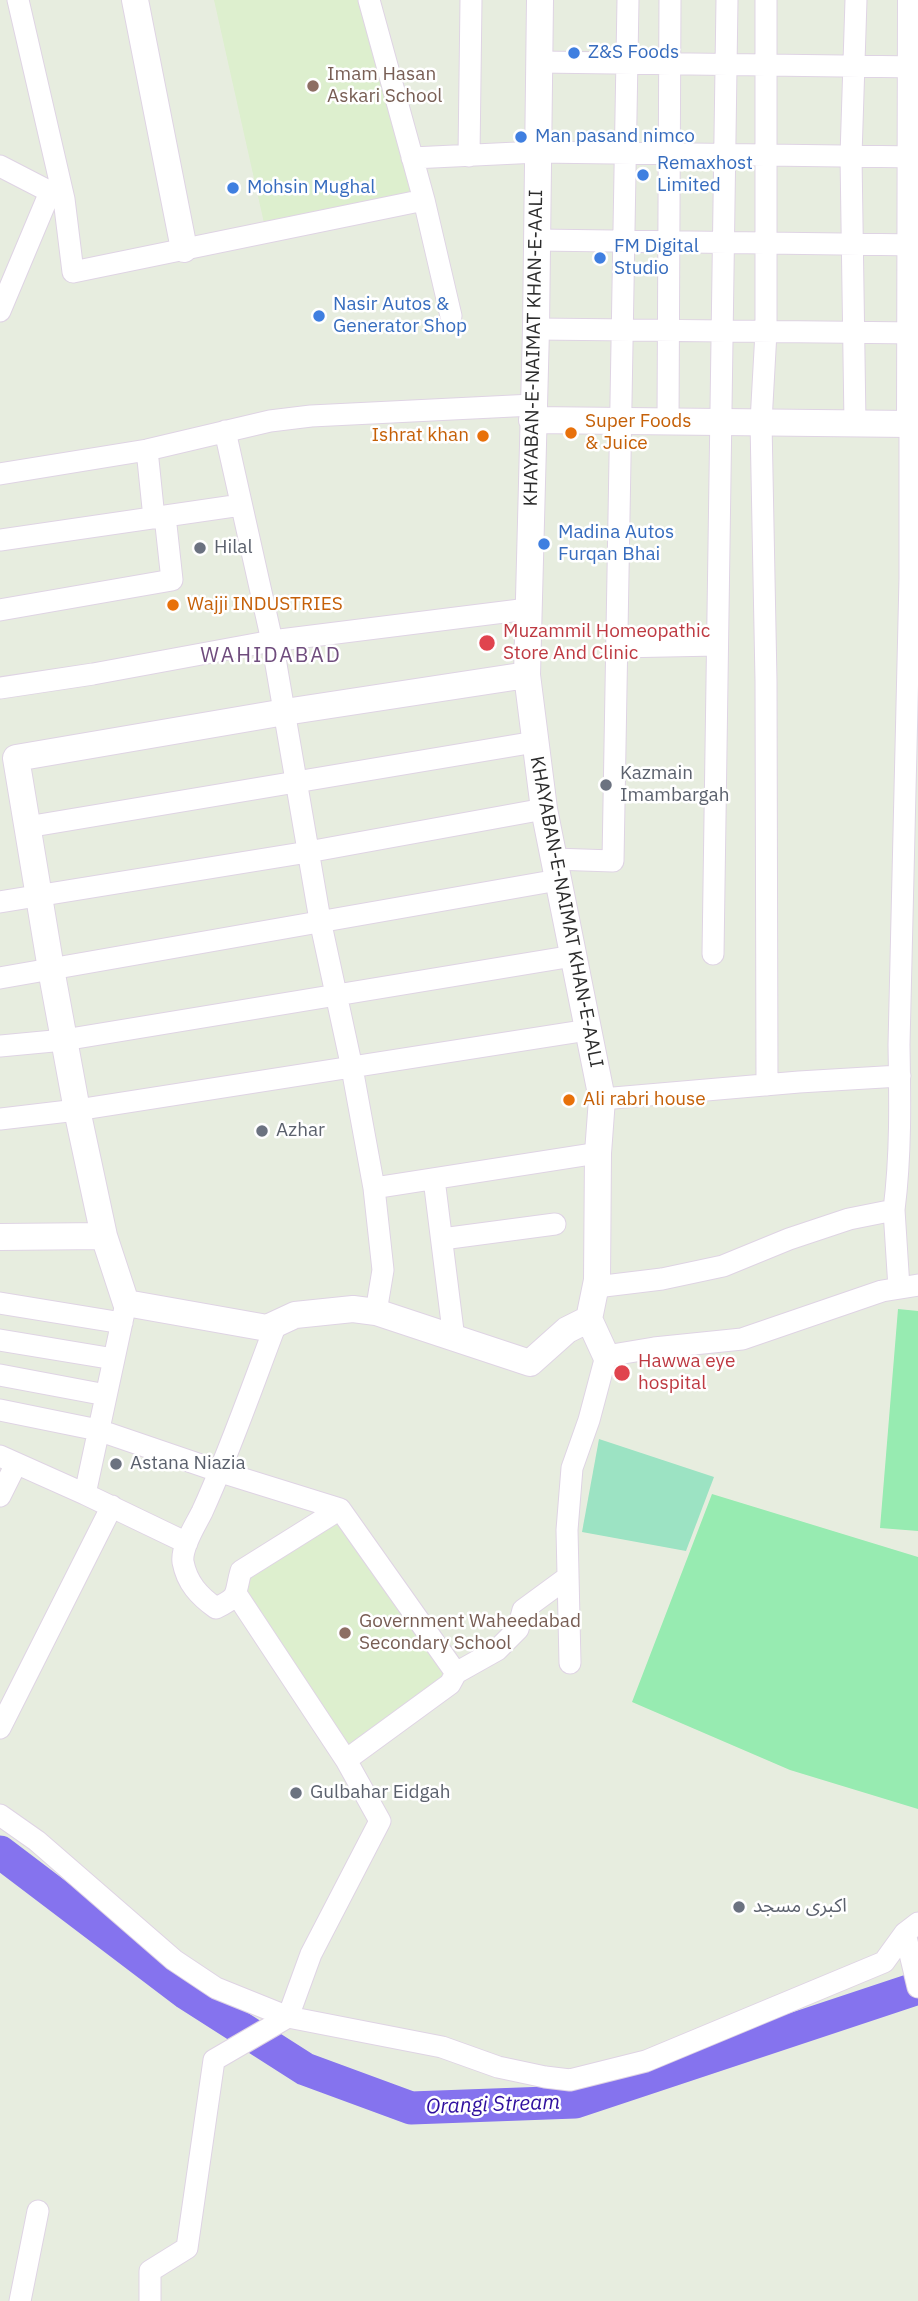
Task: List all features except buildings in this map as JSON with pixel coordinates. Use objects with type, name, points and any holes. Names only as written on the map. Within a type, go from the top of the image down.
[{"type":"street","points":[[135,0],[184,249]]},
{"type":"street","points":[[369,0],[424,200],[451,316]]},
{"type":"street","points":[[469,156],[471,0]]},
{"type":"street","name":"KHAYABAN-E-NAIMAT KHAN-E-AALI","points":[[540,0],[536,329],[527,676],[544,809],[602,1099],[598,1153],[596,1287],[589,1319]]},
{"type":"street","points":[[0,978],[320,920],[556,869],[613,861],[628,0]]},
{"type":"street","points":[[668,422],[672,64],[670,0]]},
{"type":"street","points":[[713,954],[727,0]]},
{"type":"street","points":[[766,0],[766,332],[761,422],[766,681],[767,1084]]},
{"type":"street","points":[[855,424],[851,156],[856,0]]},
{"type":"street","points":[[606,1356],[742,1339],[882,1291],[909,1286],[894,1210],[906,1089],[910,578],[914,424],[915,67],[911,0]]},
{"type":"street","points":[[14,3],[73,272],[424,200]]},
{"type":"street","points":[[539,62],[915,67]]},
{"type":"street","points":[[412,158],[538,152],[915,157]]},
{"type":"street","points":[[0,166],[57,196]]},
{"type":"street","points":[[1,305],[57,196]]},
{"type":"street","points":[[537,240],[914,244]]},
{"type":"street","points":[[536,329],[914,333]]},
{"type":"street","points":[[0,474],[147,450],[225,430],[311,416],[533,413],[621,421],[914,424]]},
{"type":"street","points":[[225,430],[272,641],[320,920],[352,1068],[374,1188],[383,1270],[376,1312]]},
{"type":"street","points":[[0,610],[172,580],[147,450]]},
{"type":"street","points":[[0,540],[241,505]]},
{"type":"street","points":[[0,688],[272,641],[528,609]]},
{"type":"street","points":[[617,647],[717,645]]},
{"type":"street","points":[[85,1494],[124,1313],[104,1236],[77,1110],[16,758],[285,712],[527,676]]},
{"type":"street","points":[[27,827],[535,741]]},
{"type":"street","points":[[0,902],[308,852],[544,809]]},
{"type":"street","points":[[0,1046],[64,1040],[573,956]]},
{"type":"street","points":[[0,1119],[77,1110],[587,1030]]},
{"type":"street","points":[[602,1099],[767,1084],[906,1089]]},
{"type":"street","points":[[374,1188],[598,1153]]},
{"type":"street","points":[[435,1179],[454,1339]]},
{"type":"street","points":[[596,1287],[662,1279],[723,1266],[789,1239],[849,1219],[894,1210]]},
{"type":"street","points":[[442,1239],[555,1224]]},
{"type":"street","points":[[0,1237],[104,1236]]},
{"type":"street","points":[[0,1303],[267,1328],[295,1315],[353,1309],[376,1312],[530,1363],[567,1330],[589,1319],[606,1356],[572,1468],[567,1530],[570,1663]]},
{"type":"street","points":[[276,1324],[220,1472],[187,1543],[183,1560],[197,1595],[216,1608],[230,1602],[237,1595],[241,1571],[340,1509]]},
{"type":"street","points":[[0,1340],[114,1359]]},
{"type":"street","points":[[0,1375],[106,1395]]},
{"type":"street","points":[[0,1410],[98,1430],[340,1509],[456,1673]]},
{"type":"street","points":[[0,1496],[8,1460],[187,1543]]},
{"type":"street","points":[[1,1724],[112,1506]]},
{"type":"street","points":[[346,1760],[450,1684],[456,1673],[497,1650],[518,1629],[523,1610],[568,1577]]},
{"type":"street","points":[[150,2301],[150,2271],[187,2248],[214,2060],[288,2017],[312,1954],[380,1821],[346,1760],[237,1595]]},
{"type":"street","points":[[0,1815],[37,1841],[174,1960],[216,1988],[288,2017],[442,2047],[498,2067],[545,2077],[570,2080],[646,2061],[884,1962],[915,1962]]},
{"type":"street","points":[[884,1962],[912,1928]]},
{"type":"street","points":[[912,1928],[918,1987]]},
{"type":"street","points":[[20,2301],[38,2211]]},
{"type":"shaded area","name":"Imam Hasan Askari School","points":[[214,0],[369,0],[424,200],[266,232]]},
{"type":"shaded area","points":[[599,1439],[714,1477],[686,1551],[582,1532]]},
{"type":"shaded area","name":"Government Waheedabad Secondary School","points":[[340,1509],[456,1673],[346,1760],[238,1582]]},
{"type":"green space","points":[[898,1309],[918,1311],[918,1531],[880,1528]]},
{"type":"green space","points":[[712,1494],[918,1557],[918,1809],[790,1770],[632,1702]]},
{"type":"waterway","name":"Orangi Stream","points":[[0,1852],[186,1993],[305,2069],[411,2108],[575,2102],[918,1988]]},
{"type":"place","name":"Z&S Foods","points":[[574,53]]},
{"type":"place","name":"Imam Hasan Askari School","points":[[313,86]]},
{"type":"place","name":"Man pasand nimco","points":[[521,137]]},
{"type":"place","name":"Remaxhost Limited","points":[[643,175]]},
{"type":"place","name":"Mohsin Mughal","points":[[233,188]]},
{"type":"place","name":"FM Digital Studio","points":[[600,258]]},
{"type":"place","name":"Nasir Autos & Generator Shop","points":[[319,316]]},
{"type":"place","name":"Super Foods & Juice","points":[[571,433]]},
{"type":"place","name":"Ishrat khan","points":[[483,436]]},
{"type":"place","name":"Madina Autos Furqan Bhai","points":[[544,544]]},
{"type":"place","name":"Hilal","points":[[200,548]]},
{"type":"place","name":"Wajji INDUSTRIES","points":[[173,605]]},
{"type":"place","name":"Muzammil Homeopathic Store And Clinic","points":[[487,643]]},
{"type":"place","name":"Kazmain Imambargah","points":[[606,785]]},
{"type":"place","name":"Ali rabri house","points":[[569,1100]]},
{"type":"place","name":"Azhar","points":[[262,1131]]},
{"type":"place","name":"Hawwa eye hospital","points":[[622,1373]]},
{"type":"place","name":"Astana Niazia","points":[[116,1464]]},
{"type":"place","name":"Government Waheedabad Secondary School","points":[[345,1633]]},
{"type":"place","name":"Gulbahar Eidgah","points":[[296,1793]]},
{"type":"place","name":"اکبری مسجد","points":[[739,1907]]},
{"type":"district","name":"WAHIDABAD","points":[[271,656]]}]
